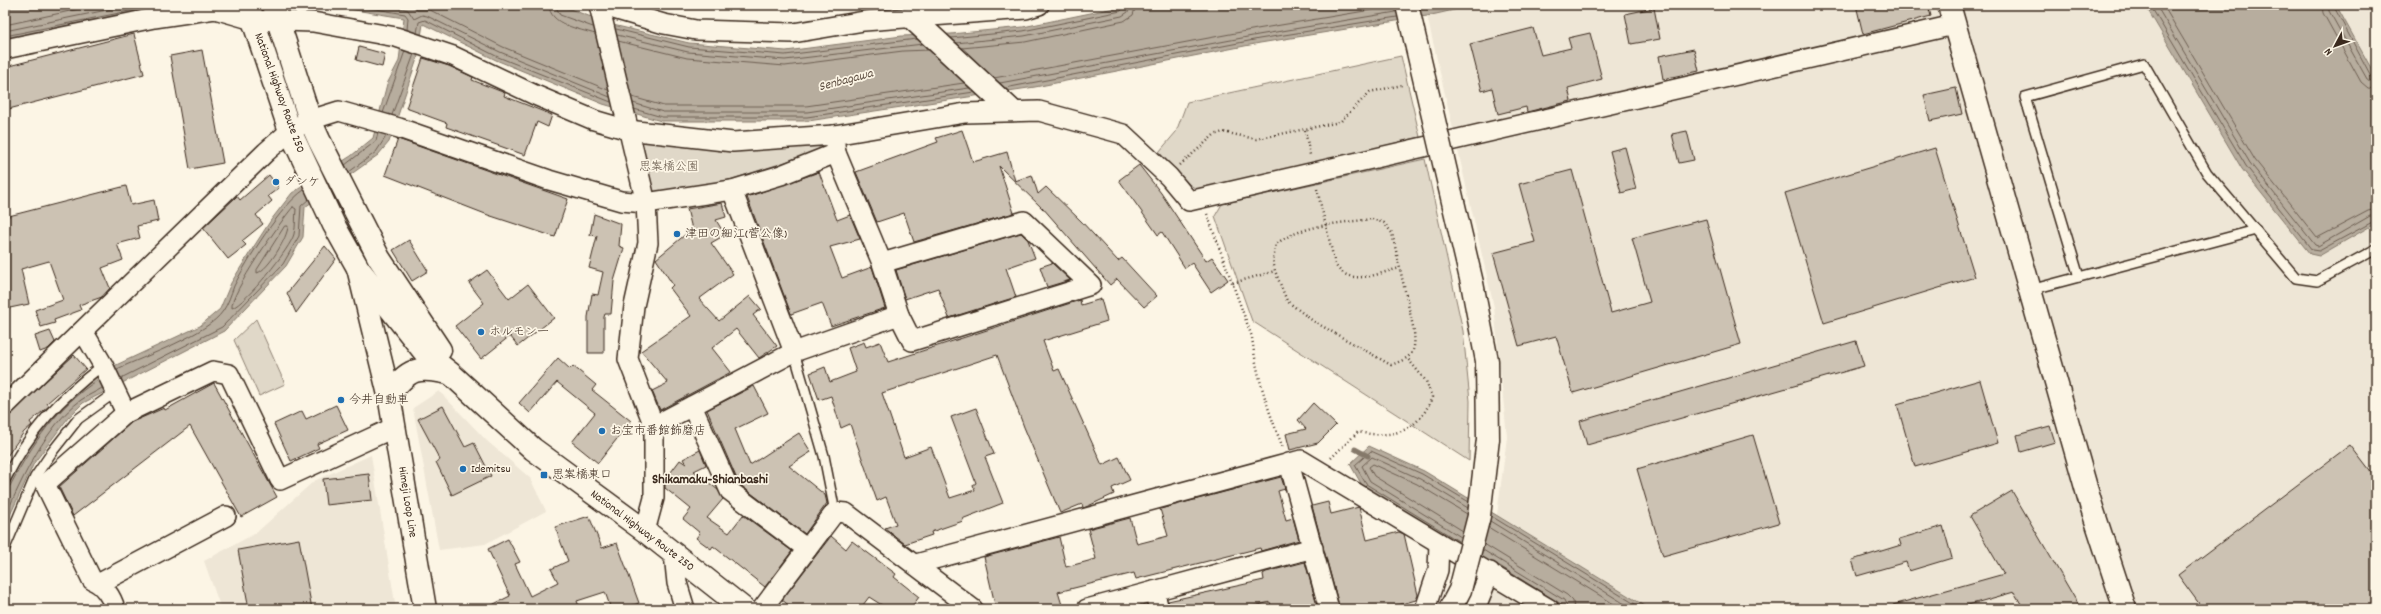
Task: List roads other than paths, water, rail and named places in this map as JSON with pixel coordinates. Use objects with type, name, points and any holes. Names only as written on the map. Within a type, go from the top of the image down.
[{"type":"main road","points":[[1407,5],[1472,283],[1487,361],[1488,439],[1479,516],[1460,590],[1450,609]]},
{"type":"main road","name":"National Highway Route 250","points":[[251,12],[290,131],[334,224],[358,268],[426,354],[450,373],[533,449],[645,531],[744,609]]},
{"type":"main road","name":"National Highway Route 250","points":[[276,13],[310,120],[319,140],[356,216],[379,258],[440,350],[450,373]]},
{"type":"main road","points":[[1951,15],[2091,505],[2125,609]]},
{"type":"main road","points":[[912,18],[1011,110]]},
{"type":"main road","name":"Himeji Loop Line","points":[[379,258],[389,395]]},
{"type":"main road","name":"Himeji Loop Line","points":[[358,268],[389,395],[425,609]]},
{"type":"main road","points":[[389,395],[401,378],[416,369],[427,368],[450,373]]},
{"type":"street","points":[[645,531],[654,498],[654,426],[628,359],[634,306],[648,243],[646,203],[599,5],[664,24],[725,32],[793,33],[864,21],[912,18],[1030,6]]},
{"type":"street","points":[[5,49],[66,35],[204,9],[276,13],[312,22],[396,37],[425,46],[453,56],[574,112],[628,130],[733,142],[835,144],[965,113],[1011,110],[1039,111],[1123,134],[1169,177],[1189,200],[1314,172],[1951,15]]},
{"type":"street","points":[[5,406],[84,331],[266,152],[290,131],[310,120],[339,111],[370,119],[549,180],[620,202],[646,203],[732,190],[781,175],[835,144]]},
{"type":"street","points":[[835,144],[882,263],[899,314],[912,341],[1091,285],[1024,221],[882,263]]},
{"type":"street","points":[[732,190],[794,352]]},
{"type":"street","points":[[654,426],[794,352],[899,314]]},
{"type":"street","points":[[84,331],[103,365],[126,413]]},
{"type":"street","points":[[115,609],[114,603],[100,583],[92,580],[45,484],[126,413],[214,371],[229,374],[280,480],[395,428]]},
{"type":"street","points":[[692,406],[730,490],[807,549]]},
{"type":"street","points":[[916,564],[1301,460],[1490,572],[1549,609]]},
{"type":"street","points":[[1289,463],[1329,609]]},
{"type":"street","points":[[762,609],[835,512],[846,513],[916,564],[973,609]]},
{"type":"street","points":[[100,583],[226,516]]},
{"type":"street","points":[[1425,609],[1438,570],[1440,543]]},
{"type":"street","points":[[1087,609],[1313,548]]},
{"type":"street","points":[[674,554],[677,584],[685,609]]},
{"type":"street","points":[[1475,609],[1490,572]]},
{"type":"street","points":[[1154,591],[1159,609]]},
{"type":"lane","points":[[2079,277],[2025,97],[2144,64],[2208,174],[2296,278],[2317,281],[2376,249]]},
{"type":"lane","points":[[2030,290],[2256,230]]},
{"type":"lane","points":[[794,352],[824,456],[835,512]]},
{"type":"lane","points":[[5,480],[20,451],[51,410],[72,389],[103,365]]},
{"type":"lane","points":[[5,548],[35,477],[52,452],[78,419],[110,396]]},
{"type":"water","points":[[5,5],[181,5],[5,40]]},
{"type":"water","name":"Senbagawa","points":[[324,5],[559,5],[613,25],[689,43],[786,51],[902,36],[951,34],[1023,27],[1129,5],[1476,5],[1427,16],[1260,43],[1035,87],[808,121],[661,121],[603,104],[496,60],[423,24],[418,56],[389,142],[378,155],[305,207],[303,237],[286,266],[224,331],[83,403],[68,418],[34,463],[5,526],[5,487],[18,462],[56,409],[92,379],[114,366],[200,326],[220,309],[231,283],[249,254],[271,220],[292,193],[351,156],[373,138],[387,84],[399,61],[404,18]]},
{"type":"water","points":[[2145,5],[2336,5],[2376,77],[2376,223],[2319,256],[2310,254],[2242,169]]},
{"type":"water","points":[[1369,446],[1424,471],[1650,609],[1562,609],[1363,487],[1350,464]]},
{"type":"waterway","points":[[1355,449],[1368,456]]},
{"type":"place","name":"ダンケ","points":[[276,182]]},
{"type":"place","name":"津田の細江(菅公像)","points":[[677,234]]},
{"type":"place","name":"ホルモン一","points":[[481,332]]},
{"type":"place","name":"今井自動車","points":[[341,400]]},
{"type":"place","name":"お宝市番館飾磨店","points":[[602,431]]},
{"type":"place","name":"Idemitsu","points":[[463,469]]},
{"type":"place","name":"思案橋東口","points":[[544,475]]},
{"type":"district","name":"Shikamaku-Shianbashi","points":[[710,480]]},
{"type":"park label","name":"思案橋公園","points":[[669,167]]}]
